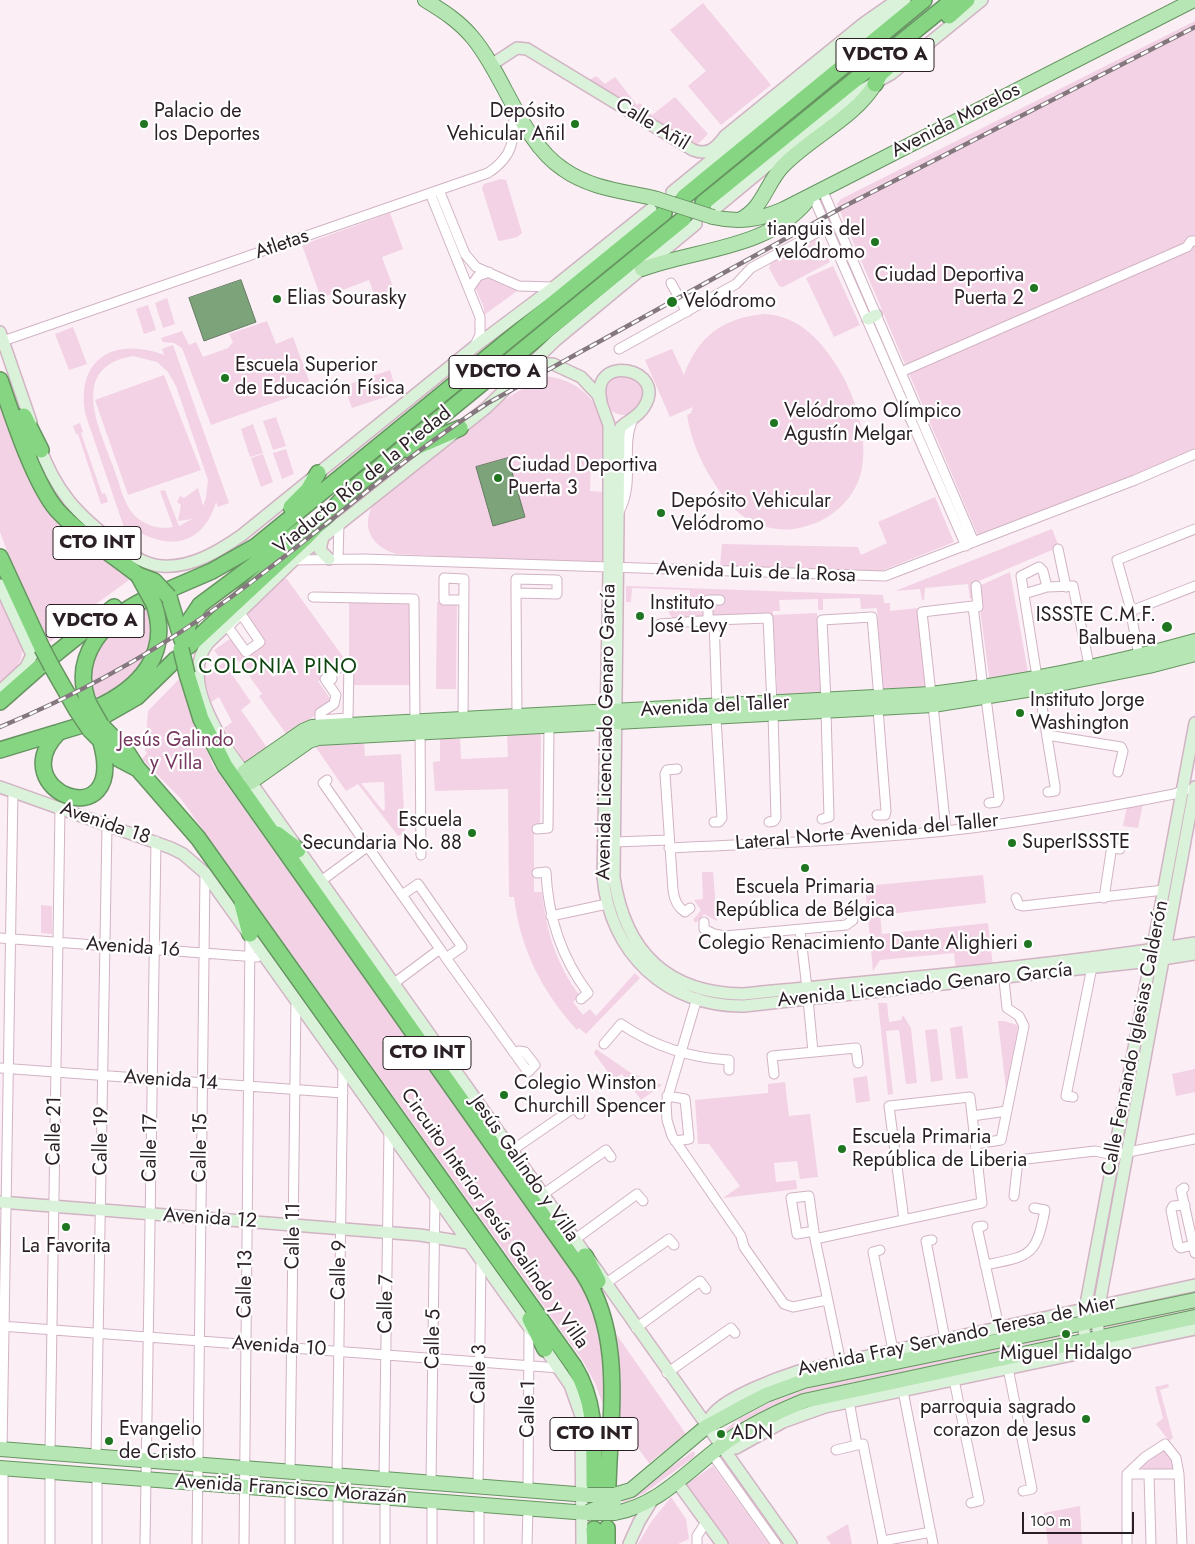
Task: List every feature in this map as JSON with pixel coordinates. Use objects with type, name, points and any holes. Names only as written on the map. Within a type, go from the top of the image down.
[{"type":"highway","name":"VDCTO A","points":[[678,194],[924,0]]},
{"type":"highway","name":"VDCTO A","points":[[711,209],[953,0]]},
{"type":"highway","points":[[875,84],[884,70],[967,0]]},
{"type":"highway","name":"Viaducto Río de la Piedad","points":[[158,595],[212,571],[256,546],[657,207]]},
{"type":"highway","name":"Viaducto Río de la Piedad","points":[[0,750],[59,732],[88,717],[137,697],[182,649],[305,538],[349,492],[690,221]]},
{"type":"highway","points":[[0,375],[12,388],[28,427],[41,450]]},
{"type":"highway","name":"CTO INT","points":[[0,380],[38,479],[51,501],[78,529],[138,575],[158,595],[177,643],[182,649]]},
{"type":"highway","points":[[394,456],[460,428]]},
{"type":"highway","points":[[256,546],[260,533],[308,490],[318,473]]},
{"type":"highway","points":[[182,649],[193,614],[205,600],[291,538],[349,492]]},
{"type":"highway","name":"CTO INT","points":[[0,557],[44,659],[88,717],[101,742]]},
{"type":"highway","points":[[259,581],[294,560]]},
{"type":"highway","name":"VDCTO A","points":[[0,702],[44,659],[112,608],[158,595]]},
{"type":"highway","points":[[0,742],[88,717],[122,695],[141,677],[151,663],[159,634],[158,595],[111,621],[93,643],[86,659],[83,680],[88,717],[127,752],[138,769]]},
{"type":"highway","name":"Circuito Interior Jesús Galindo y Villa","points":[[182,649],[197,708],[214,748],[264,824],[583,1273],[598,1298],[607,1329],[611,1368],[602,1496]]},
{"type":"highway","points":[[59,732],[42,751],[40,770],[47,787],[62,797],[81,797],[98,785],[105,768],[101,742]]},
{"type":"highway","name":"Circuito Interior Jesús Galindo y Villa","points":[[101,742],[119,759],[138,769],[184,820],[574,1366],[586,1390],[594,1426],[602,1496]]},
{"type":"highway","points":[[264,824],[298,850]]},
{"type":"highway","points":[[240,896],[250,934]]},
{"type":"highway","points":[[585,1256],[602,1293],[607,1329]]},
{"type":"highway","points":[[517,1285],[525,1310],[539,1333],[545,1349]]},
{"type":"highway","points":[[599,1534],[607,1544]]},
{"type":"main road","points":[[425,0],[451,17],[466,30],[491,65],[541,148],[561,169],[593,185],[657,207],[711,209]]},
{"type":"main road","name":"Avenida Morelos","points":[[711,209],[736,221],[764,217],[817,192],[1194,0]]},
{"type":"main road","points":[[736,221],[756,208],[782,166],[862,100],[875,84]]},
{"type":"main road","points":[[642,269],[762,234],[793,216],[817,192]]},
{"type":"main road","name":"Avenida del Taller","points":[[1090,672],[1195,641]]},
{"type":"main road","name":"Avenida del Taller","points":[[247,777],[314,739],[418,725],[463,720],[492,723],[516,716],[610,717],[716,713],[932,700],[985,693],[1195,654]]},
{"type":"main road","name":"Avenida del Taller","points":[[418,725],[492,723],[549,725],[610,717]]},
{"type":"main road","name":"Avenida Fray Servando Teresa de Mier","points":[[602,1496],[631,1490],[706,1427],[785,1388],[841,1366],[1098,1313],[1195,1300]]},
{"type":"main road","name":"Avenida Fray Servando Teresa de Mier","points":[[602,1496],[631,1510],[652,1499],[677,1482],[717,1450],[762,1420],[804,1401],[1100,1344],[1195,1317]]},
{"type":"main road","name":"Avenida Francisco Morazán","points":[[1,1449],[602,1496]]},
{"type":"main road","name":"Avenida Francisco Morazán","points":[[2,1468],[586,1513]]},
{"type":"main road","points":[[586,1513],[602,1496]]},
{"type":"street","name":"Calle Añil","points":[[491,65],[517,48],[527,49],[693,150],[707,152],[717,146],[725,136],[864,23],[897,0]]},
{"type":"street","points":[[678,194],[896,10],[905,0]]},
{"type":"street","points":[[711,209],[851,96],[875,84],[902,65],[982,0]]},
{"type":"street","name":"Atletas","points":[[2,336],[488,173],[505,160],[514,135],[514,106]]},
{"type":"street","points":[[434,192],[468,259],[476,267],[519,286],[554,288]]},
{"type":"street","points":[[434,192],[481,325],[480,335],[474,346]]},
{"type":"street","points":[[817,192],[827,227],[901,372],[970,544]]},
{"type":"street","points":[[817,192],[970,544]]},
{"type":"street","name":"Viaducto Río de la Piedad","points":[[41,450],[53,478],[79,514],[142,561],[156,566],[180,565],[221,550],[474,346],[554,288],[657,207]]},
{"type":"street","name":"Viaducto Río de la Piedad","points":[[198,659],[204,648],[219,631],[294,560],[460,428],[524,373],[556,340],[642,269],[690,221]]},
{"type":"street","points":[[619,349],[736,284],[751,268],[827,227]]},
{"type":"street","points":[[901,372],[1187,247],[1190,241],[1195,241]]},
{"type":"street","points":[[469,288],[478,276],[490,272]]},
{"type":"street","points":[[671,283],[687,312]]},
{"type":"street","name":"CTO INT","points":[[2,336],[41,450]]},
{"type":"street","name":"Avenida Licenciado Genaro García","points":[[524,373],[544,364],[562,367],[587,382],[601,402],[608,420],[610,438],[614,568]]},
{"type":"street","name":"Avenida Licenciado Genaro García","points":[[601,402],[602,385],[611,373],[626,369],[637,374],[647,386],[648,396],[644,408],[633,419],[621,426],[619,431],[618,514],[614,568],[610,717],[609,877],[607,904],[622,941],[664,983],[697,998],[713,1004],[744,1006],[808,993]]},
{"type":"street","name":"Avenida Luis de la Rosa","points":[[294,560],[334,559],[881,577],[897,573],[1135,480],[1195,454]]},
{"type":"street","points":[[323,537],[320,550],[334,559],[339,523]]},
{"type":"street","points":[[1140,656],[1131,611],[1117,560],[1195,528]]},
{"type":"street","points":[[1058,549],[1066,587]]},
{"type":"street","points":[[1047,587],[1043,570],[1036,568],[1022,576],[1056,789],[1048,792]]},
{"type":"street","name":"CTO INT","points":[[0,585],[30,648],[44,659]]},
{"type":"street","points":[[946,831],[922,612],[978,606],[976,586]]},
{"type":"street","points":[[1024,594],[1047,587],[1073,586],[1090,672]]},
{"type":"street","points":[[1131,611],[1195,586]]},
{"type":"street","points":[[516,593],[516,716]]},
{"type":"street","points":[[314,597],[414,599],[421,855]]},
{"type":"street","points":[[463,720],[464,600]]},
{"type":"street","points":[[714,822],[720,822],[722,818],[711,620],[708,600],[720,600]]},
{"type":"street","points":[[973,606],[999,798],[997,802],[989,803]]},
{"type":"street","points":[[822,819],[829,817],[822,620],[872,617],[886,811],[885,815],[877,816]]},
{"type":"street","points":[[660,624],[768,618],[776,818],[774,821],[769,822]]},
{"type":"street","points":[[0,691],[26,667],[44,659]]},
{"type":"street","name":"Jesús Galindo y Villa","points":[[198,659],[200,683],[211,718],[226,747],[706,1427],[717,1450],[776,1544]]},
{"type":"street","points":[[349,662],[349,685],[348,718],[320,720],[320,713],[334,704],[336,695],[326,679],[332,679],[332,672],[349,662]]},
{"type":"street","name":"Avenida Licenciado Genaro García","points":[[610,717],[615,842],[609,877],[627,928],[646,963],[687,984],[719,994],[808,993],[1157,955],[1195,954]]},
{"type":"street","name":"Calle Fernando Iglesias Calderón","points":[[1100,1344],[1098,1313],[1157,955],[1164,890],[1195,723]]},
{"type":"street","points":[[537,829],[548,828],[549,725]]},
{"type":"street","points":[[1047,735],[1119,746],[1123,751],[1118,772]]},
{"type":"street","points":[[678,768],[667,770],[665,774],[669,844],[674,896],[684,911],[690,908]]},
{"type":"street","points":[[328,780],[323,784],[514,1053]]},
{"type":"street","name":"Avenida 18","points":[[0,787],[156,842],[183,854],[205,873]]},
{"type":"street","name":"Lateral Norte Avenida del Taller","points":[[615,842],[669,844],[946,831],[1076,813],[1195,787]]},
{"type":"street","name":"Calle Fernando Iglesias Calderón","points":[[1086,1346],[1084,1316],[1113,1156],[1195,787]]},
{"type":"street","points":[[1,1449],[4,1068],[11,939],[13,791]]},
{"type":"street","name":"Calle 21","points":[[50,1453],[60,809]]},
{"type":"street","name":"Calle 19","points":[[96,1457],[107,826]]},
{"type":"street","name":"Calle 17","points":[[146,1544],[156,842]]},
{"type":"street","points":[[320,881],[367,847]]},
{"type":"street","points":[[1104,898],[1111,852],[1113,848],[1120,849]]},
{"type":"street","points":[[537,873],[546,872],[551,916],[568,961],[588,993],[581,999]]},
{"type":"street","name":"CTO INT","points":[[205,873],[529,1329],[559,1368],[575,1395],[602,1496],[586,1513],[582,1544]]},
{"type":"street","name":"Calle 15","points":[[197,1544],[205,873]]},
{"type":"street","points":[[402,895],[418,884],[424,892],[462,947],[446,958]]},
{"type":"street","points":[[1016,898],[1019,905],[1023,906],[1164,890]]},
{"type":"street","points":[[551,916],[607,904]]},
{"type":"street","points":[[704,922],[702,926],[709,932],[725,936],[849,924],[853,920],[853,913]]},
{"type":"street","points":[[800,930],[813,1052]]},
{"type":"street","name":"Calle 13","points":[[244,1544],[243,1468],[250,934]]},
{"type":"street","name":"Avenida 16","points":[[0,938],[267,958]]},
{"type":"street","name":"Avenida Licenciado Genaro García","points":[[1043,967],[1092,967],[1157,955],[1195,943]]},
{"type":"street","points":[[393,984],[440,949]]},
{"type":"street","points":[[1073,1096],[1066,1096],[1092,967]]},
{"type":"street","points":[[975,1144],[1001,1140],[1024,1026],[1019,1016],[1007,1008],[1003,972]]},
{"type":"street","points":[[743,994],[744,1006]]},
{"type":"street","points":[[697,998],[667,1096],[666,1115],[675,1141],[742,1236],[744,1247],[788,1306],[827,1300]]},
{"type":"street","name":"Calle 11","points":[[290,1472],[296,1000]]},
{"type":"street","points":[[604,1044],[621,1024],[645,1039],[680,1054],[703,1059],[729,1060],[729,1070]]},
{"type":"street","points":[[774,1074],[772,1056],[856,1048],[858,1063]]},
{"type":"street","name":"Calle 9","points":[[337,1475],[343,1065]]},
{"type":"street","name":"Avenida 14","points":[[4,1068],[343,1093]]},
{"type":"street","points":[[667,1096],[685,1099],[689,1139],[675,1141]]},
{"type":"street","points":[[841,1366],[815,1235],[904,1220],[982,1203],[970,1097],[889,1106],[904,1220]]},
{"type":"street","points":[[511,1151],[575,1107],[580,1114]]},
{"type":"street","points":[[972,1116],[1007,1111]]},
{"type":"street","name":"Calle 7","points":[[384,1479],[388,1130]]},
{"type":"street","points":[[1014,1196],[1018,1160],[1095,1151],[1113,1156],[1195,1138]]},
{"type":"street","points":[[542,1194],[606,1150],[611,1157]]},
{"type":"street","points":[[1184,1188],[1181,1190],[1194,1249],[1180,1248],[1178,1245],[1170,1210],[1173,1206],[1184,1205]]},
{"type":"street","points":[[574,1240],[637,1194],[643,1201]]},
{"type":"street","name":"Calle 5","points":[[431,1483],[436,1236],[435,1196]]},
{"type":"street","name":"Avenida 12","points":[[3,1203],[466,1239]]},
{"type":"street","points":[[985,1265],[1020,1257],[1035,1247],[1040,1236],[1045,1210],[1034,1208]]},
{"type":"street","points":[[984,1226],[977,1228],[998,1327]]},
{"type":"street","points":[[605,1284],[669,1238],[674,1245]]},
{"type":"street","points":[[932,1240],[926,1241],[945,1339]]},
{"type":"street","points":[[880,1250],[873,1252],[893,1350]]},
{"type":"street","name":"Calle 3","points":[[478,1486],[481,1261]]},
{"type":"street","points":[[636,1328],[700,1281],[706,1290]]},
{"type":"street","name":"Avenida Fray Servando Teresa de Mier","points":[[1098,1313],[1195,1285]]},
{"type":"street","name":"Avenida Fray Servando Teresa de Mier","points":[[841,1366],[893,1350],[998,1327],[1084,1316]]},
{"type":"street","name":"Avenida 10","points":[[2,1326],[559,1368]]},
{"type":"street","points":[[668,1373],[731,1328],[735,1333]]},
{"type":"street","name":"Calle 1","points":[[528,1490],[529,1329]]},
{"type":"street","name":"Avenida Fray Servando Teresa de Mier","points":[[1100,1344],[1195,1329]]},
{"type":"street","name":"Avenida Fray Servando Teresa de Mier","points":[[717,1450],[736,1448],[794,1418],[849,1402],[1008,1368],[1086,1346]]},
{"type":"street","points":[[1008,1368],[1032,1489],[1023,1491]]},
{"type":"street","points":[[954,1380],[979,1501],[971,1502]]},
{"type":"street","points":[[903,1391],[933,1544]]},
{"type":"street","points":[[849,1402],[858,1445]]},
{"type":"street","points":[[836,1450],[863,1444],[883,1542],[931,1532]]},
{"type":"street","points":[[1127,1544],[1127,1474],[1165,1444],[1176,1458],[1179,1474],[1182,1544]]},
{"type":"street","name":"Jesús Galindo y Villa","points":[[717,1450],[791,1544]]},
{"type":"street","points":[[2,1468],[3,1544]]},
{"type":"street","points":[[50,1472],[50,1544]]},
{"type":"street","points":[[1127,1474],[1179,1474]]},
{"type":"street","points":[[1150,1475],[1151,1544]]},
{"type":"street","points":[[97,1476],[97,1544]]},
{"type":"street","points":[[677,1482],[722,1544]]},
{"type":"street","points":[[290,1490],[290,1544]]},
{"type":"street","points":[[338,1494],[338,1544]]},
{"type":"street","points":[[385,1498],[385,1544]]},
{"type":"street","points":[[629,1544],[638,1522],[652,1499]]},
{"type":"street","points":[[432,1501],[432,1544]]},
{"type":"street","points":[[479,1505],[479,1544]]},
{"type":"street","points":[[527,1544],[528,1509]]},
{"type":"street","points":[[697,1544],[697,1536],[706,1522]]},
{"type":"green space","points":[[703,3],[771,85],[721,125],[688,86],[706,71],[670,30]]},
{"type":"green space","name":"Ciudad Deportiva Puerta 2","points":[[1195,21],[1195,453],[979,538],[837,204],[841,199]]},
{"type":"green space","points":[[596,76],[605,84],[615,77],[637,105],[640,103],[652,115],[675,97],[708,134],[694,148],[586,82]]},
{"type":"green space","points":[[501,179],[506,180],[522,233],[517,237],[500,241],[498,240],[482,188],[484,184]]},
{"type":"green space","points":[[390,213],[403,249],[382,257],[396,295],[377,302],[369,280],[321,298],[302,245]]},
{"type":"green space","points":[[817,238],[830,262],[783,287],[779,286],[769,268],[771,263]]},
{"type":"green space","points":[[833,266],[860,325],[834,337],[806,278]]},
{"type":"green space","points":[[487,278],[517,291],[484,315],[484,308],[475,287],[480,280]]},
{"type":"green space","points":[[167,298],[175,324],[163,328],[155,303]]},
{"type":"green space","points":[[148,305],[156,330],[144,334],[136,309]]},
{"type":"green space","name":"Velódromo Olímpico Agustín Melgar","points":[[764,314],[787,319],[806,330],[821,345],[842,374],[858,413],[861,427],[863,455],[862,468],[857,484],[848,499],[836,511],[806,527],[772,528],[748,520],[736,511],[717,487],[700,458],[687,415],[691,413],[693,407],[670,417],[645,360],[672,349],[684,375],[696,350],[714,332],[736,320]]},
{"type":"green space","points":[[267,321],[276,344],[293,337],[312,389],[211,425],[182,348],[174,343],[163,342],[161,338],[182,331],[189,345],[196,342],[203,357],[228,348],[233,342],[229,334]]},
{"type":"green space","points":[[73,327],[87,364],[69,370],[55,334]]},
{"type":"green space","points":[[173,345],[229,503],[218,507],[216,502],[211,516],[204,526],[196,534],[186,539],[164,541],[139,532],[139,536],[128,539],[85,413],[84,394],[87,378],[93,365],[103,356],[116,351],[130,349],[146,350],[164,355],[162,349]],"holes":[[[133,356],[157,362],[168,372],[176,386],[208,480],[203,506],[198,488],[184,498],[180,496],[177,502],[181,505],[178,521],[192,519],[179,526],[165,490],[160,491],[173,527],[168,528],[147,524],[138,519],[130,510],[101,434],[93,401],[94,385],[100,372],[113,362]]]},
{"type":"green space","points":[[390,370],[397,393],[352,408],[344,386]]},
{"type":"green space","points":[[164,375],[201,470],[128,495],[95,400]]},
{"type":"green space","points":[[624,375],[638,381],[644,395],[638,409],[624,415],[610,409],[604,395],[610,381]]},
{"type":"green space","name":"Ciudad Deportiva Puerta 3","points":[[543,376],[554,377],[574,385],[590,398],[600,416],[604,435],[603,462],[591,462],[590,491],[603,492],[602,564],[397,554],[380,546],[370,534],[368,526],[368,518],[376,501],[488,410]]},
{"type":"green space","points":[[0,395],[37,480],[129,580],[50,642],[16,575],[0,532]]},
{"type":"green space","points":[[276,417],[286,446],[273,450],[263,421]]},
{"type":"green space","points":[[80,423],[83,432],[81,433],[102,494],[105,493],[108,502],[101,504],[78,434],[76,434],[73,426]]},
{"type":"green space","points":[[253,424],[263,453],[250,457],[241,429]]},
{"type":"green space","points":[[286,449],[294,474],[282,479],[273,453]]},
{"type":"green space","points":[[263,454],[273,482],[261,487],[251,458]]},
{"type":"green space","points":[[935,497],[954,542],[881,571],[720,567],[722,544],[858,547],[861,555],[887,543],[878,522]]},
{"type":"green space","points":[[1052,529],[1059,547],[974,583],[976,599],[970,599],[968,584],[925,588],[924,600],[922,600],[920,589],[895,591]]},
{"type":"green space","points":[[1010,572],[1029,678],[990,683],[977,587]]},
{"type":"green space","points":[[281,579],[287,579],[346,661],[318,681],[333,703],[287,735],[259,696],[262,694],[238,660],[227,667],[251,702],[241,710],[268,749],[246,764],[224,728],[232,722],[219,697],[211,702],[203,673],[207,674],[223,663],[214,650],[234,636],[246,652],[260,642],[241,614]]},
{"type":"green space","points":[[626,586],[883,595],[884,603],[890,603],[890,611],[917,608],[926,694],[883,698],[877,608],[861,609],[860,598],[823,599],[823,610],[818,610],[818,599],[779,600],[780,611],[773,611],[773,615],[817,613],[821,703],[778,705],[773,620],[677,625],[667,610],[667,603],[690,603],[690,590],[632,588],[631,602],[626,602]]},
{"type":"green space","points":[[0,599],[18,634],[22,654],[17,666],[0,682]]},
{"type":"green space","points":[[349,601],[411,601],[412,685],[349,685]]},
{"type":"green space","points":[[437,602],[457,602],[456,689],[436,689]]},
{"type":"green space","points":[[150,605],[155,625],[148,654],[137,671],[127,680],[95,700],[90,687],[92,657],[113,625]]},
{"type":"green space","name":"Jesús Galindo y Villa","points":[[181,677],[190,713],[214,767],[583,1286],[595,1318],[602,1347],[605,1376],[605,1410],[595,1383],[583,1361],[181,799],[142,759],[147,753],[145,750],[148,711]]},
{"type":"green space","points":[[541,732],[540,824],[534,824],[534,892],[542,892],[549,934],[558,959],[580,996],[573,1002],[583,1015],[590,1009],[596,1016],[635,973],[640,978],[586,1034],[579,1028],[577,1030],[543,985],[521,934],[514,897],[509,897],[508,789],[435,791],[433,762],[440,761],[440,739],[460,739],[461,759],[508,757],[507,733]]},
{"type":"green space","points":[[364,742],[365,756],[401,754],[405,832],[398,836],[358,784],[346,791],[315,746]],"holes":[[[384,782],[385,809],[383,811],[361,783]]]},
{"type":"green space","points":[[1143,803],[1138,828],[1123,826],[1127,806]]},
{"type":"green space","points":[[702,872],[713,872],[717,921],[704,914],[696,923],[693,920],[701,910],[694,900],[703,899]]},
{"type":"green space","points":[[983,875],[986,903],[880,915],[882,934],[988,923],[993,966],[956,970],[954,953],[880,960],[873,971],[865,886]]},
{"type":"green space","points":[[41,905],[52,906],[52,934],[41,933]]},
{"type":"green space","points":[[878,1003],[887,1003],[889,1022],[901,1020],[903,1015],[911,1028],[917,1083],[906,1084],[899,1030],[886,1031],[893,1094],[888,1095]]},
{"type":"green space","points":[[998,1021],[1017,1025],[1018,1028],[1006,1089]]},
{"type":"green space","points":[[962,1026],[968,1078],[956,1079],[950,1028]]},
{"type":"green space","points":[[937,1029],[943,1080],[931,1082],[925,1030]]},
{"type":"green space","points":[[596,1049],[631,1073],[662,1085],[641,1100],[622,1074],[613,1079],[594,1053]]},
{"type":"green space","points":[[1195,1069],[1195,1092],[1176,1096],[1172,1074]]},
{"type":"green space","points":[[867,1076],[870,1101],[856,1103],[853,1078]]},
{"type":"green space","points":[[785,1082],[789,1116],[810,1114],[818,1177],[800,1179],[797,1161],[774,1163],[776,1182],[796,1180],[797,1189],[723,1198],[740,1186],[709,1144],[698,1144],[695,1100],[768,1093],[768,1084]]},
{"type":"green space","points":[[1195,1306],[1195,1313],[1104,1331],[1102,1328],[1104,1325]]},
{"type":"green space","points":[[614,1331],[686,1434],[649,1463],[633,1441],[619,1441],[621,1377]]},
{"type":"green space","points":[[1064,1332],[1062,1337],[811,1393],[773,1406],[727,1432],[723,1431],[739,1419],[771,1402],[826,1382]]},
{"type":"green space","points":[[1168,1384],[1169,1387],[1160,1390],[1173,1438],[1169,1441],[1156,1424],[1163,1418],[1155,1387]]},
{"type":"green space","points":[[1164,1450],[1175,1461],[1175,1473],[1145,1470],[1141,1467]]},
{"type":"green space","points":[[692,1452],[695,1452],[694,1457],[643,1494],[620,1504]]},
{"type":"green space","points":[[713,1466],[769,1544],[724,1544],[683,1486]]},
{"type":"green space","points":[[671,1497],[686,1519],[689,1539],[678,1544],[638,1544],[651,1522]]},
{"type":"green space","points":[[1080,1506],[1082,1544],[1048,1544],[1044,1513]]},
{"type":"green space","points":[[848,1524],[852,1544],[831,1544],[826,1537]]},
{"type":"shaded area","points":[[241,280],[256,322],[204,341],[189,298]]},
{"type":"shaded area","points":[[508,458],[525,517],[493,526],[476,467]]},
{"type":"railway","points":[[0,727],[105,677],[179,633],[275,564],[415,454],[488,403],[843,207],[1195,27]]},
{"type":"place","name":"Palacio de los Deportes","points":[[144,124]]},
{"type":"place","name":"Depósito Vehicular Añil","points":[[575,124]]},
{"type":"place","name":"tianguis del velódromo","points":[[875,242]]},
{"type":"place","name":"Ciudad Deportiva Puerta 2","points":[[1034,288]]},
{"type":"place","name":"Elias Sourasky","points":[[277,299]]},
{"type":"place","name":"Velódromo","points":[[672,302]]},
{"type":"place","name":"Escuela Superior de Educación Física","points":[[225,378]]},
{"type":"place","name":"Velódromo Olímpico Agustín Melgar","points":[[774,423]]},
{"type":"place","name":"Ciudad Deportiva Puerta 3","points":[[498,478]]},
{"type":"place","name":"Depósito Vehicular Velódromo","points":[[661,513]]},
{"type":"place","name":"Instituto José Levy","points":[[640,616]]},
{"type":"place","name":"ISSSTE C.M.F. Balbuena","points":[[1167,627]]},
{"type":"place","name":"Instituto Jorge Washington","points":[[1020,713]]},
{"type":"place","name":"Escuela Secundaria No. 88","points":[[472,833]]},
{"type":"place","name":"SuperISSSTE","points":[[1012,843]]},
{"type":"place","name":"Escuela Primaria República de Bélgica","points":[[805,868]]},
{"type":"place","name":"Colegio Renacimiento Dante Alighieri","points":[[1028,944]]},
{"type":"place","name":"Colegio Winston Churchill Spencer","points":[[504,1095]]},
{"type":"place","name":"Escuela Primaria República de Liberia","points":[[842,1149]]},
{"type":"place","name":"La Favorita","points":[[66,1227]]},
{"type":"place","name":"Miguel Hidalgo","points":[[1066,1334]]},
{"type":"place","name":"parroquia sagrado corazon de Jesus","points":[[1086,1419]]},
{"type":"place","name":"ADN","points":[[721,1434]]},
{"type":"place","name":"Evangelio de Cristo","points":[[109,1441]]},
{"type":"district","name":"COLONIA PINO","points":[[278,668]]}]
